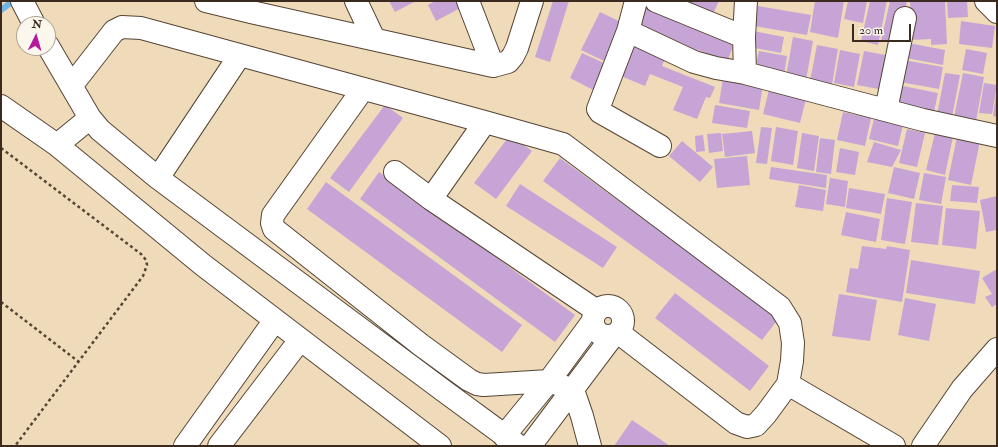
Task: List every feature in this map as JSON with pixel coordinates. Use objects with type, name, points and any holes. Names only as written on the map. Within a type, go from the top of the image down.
[{"type":"street","points":[[206,1],[248,7],[374,39],[493,66],[508,62],[513,56],[532,1]]},
{"type":"street","points":[[356,1],[374,39]]},
{"type":"street","points":[[468,1],[493,66]]},
{"type":"street","points":[[636,1],[628,31],[598,109],[600,112],[660,146]]},
{"type":"street","points":[[656,1],[744,37]]},
{"type":"street","points":[[745,73],[744,37],[746,1]]},
{"type":"street","points":[[986,1],[997,12]]},
{"type":"street","points":[[886,110],[905,18]]},
{"type":"street","points":[[72,85],[114,31],[122,27],[141,28],[563,144],[780,307],[790,323],[793,343],[788,384],[756,425],[747,427],[736,423],[615,335]]},
{"type":"street","points":[[628,31],[694,62],[716,68],[745,73],[923,120],[997,136]]},
{"type":"street","points":[[158,178],[240,55]]},
{"type":"street","points":[[54,56],[90,118],[100,130],[158,178],[512,441],[549,381],[600,308],[608,306],[615,307],[621,312],[624,319],[623,327],[572,390],[530,446]]},
{"type":"street","points":[[363,89],[273,215],[272,223],[274,230],[421,346],[469,380],[477,384],[484,385],[549,381],[572,390]]},
{"type":"street","points":[[1,106],[57,144],[203,265],[440,446]]},
{"type":"street","points":[[57,144],[90,118]]},
{"type":"street","points":[[432,199],[485,122]]},
{"type":"street","points":[[395,172],[595,316]]},
{"type":"street","points":[[185,446],[275,320]]},
{"type":"street","points":[[219,446],[300,340]]},
{"type":"street","points":[[922,446],[962,389],[997,349]]},
{"type":"street","points":[[788,384],[890,445]]},
{"type":"street","points":[[572,390],[590,446]]},
{"type":"path","points":[[1,148],[141,254],[146,260],[147,265],[143,276],[15,446]]},
{"type":"path","points":[[1,302],[79,362]]},
{"type":"building","points":[[389,1],[416,1],[395,12]]},
{"type":"building","points":[[435,1],[464,1],[466,5],[436,21],[428,5]]},
{"type":"building","points":[[553,1],[569,1],[550,62],[535,57]]},
{"type":"building","points":[[666,1],[719,1],[710,20]]},
{"type":"building","points":[[815,1],[844,1],[838,38],[810,32]]},
{"type":"building","points":[[848,1],[867,1],[863,23],[844,19]]},
{"type":"building","points":[[870,1],[887,1],[878,45],[861,41]]},
{"type":"building","points":[[890,1],[907,1],[898,44],[881,41]]},
{"type":"building","points":[[945,1],[947,44],[931,45],[931,39],[912,40],[910,2]]},
{"type":"building","points":[[947,1],[967,1],[968,17],[948,18]]},
{"type":"building","points":[[645,2],[736,39],[727,62],[698,50],[694,60],[635,25]]},
{"type":"building","points":[[758,6],[811,15],[807,35],[754,26]]},
{"type":"building","points":[[600,12],[623,23],[604,61],[581,50]]},
{"type":"building","points":[[961,21],[995,26],[992,48],[959,44]]},
{"type":"building","points":[[753,31],[784,37],[781,53],[750,47]]},
{"type":"building","points":[[793,37],[813,41],[806,80],[786,76]]},
{"type":"building","points":[[908,43],[945,50],[943,65],[906,58]]},
{"type":"building","points":[[628,44],[665,59],[662,66],[715,87],[710,98],[706,97],[697,119],[673,110],[683,87],[650,74],[645,86],[616,74]]},
{"type":"building","points":[[817,45],[838,49],[832,85],[810,81]]},
{"type":"building","points":[[966,49],[987,53],[983,74],[962,70]]},
{"type":"building","points":[[840,50],[860,54],[854,87],[834,83]]},
{"type":"building","points":[[759,51],[787,56],[784,75],[755,69]]},
{"type":"building","points":[[864,51],[896,57],[889,91],[857,85]]},
{"type":"building","points":[[582,53],[608,65],[595,91],[570,78]]},
{"type":"building","points":[[898,59],[943,67],[939,89],[894,81]]},
{"type":"building","points":[[945,73],[960,75],[952,117],[937,115]]},
{"type":"building","points":[[963,73],[984,77],[976,121],[954,117]]},
{"type":"building","points":[[723,78],[763,85],[759,110],[719,103]]},
{"type":"building","points":[[984,83],[997,85],[992,114],[979,113]]},
{"type":"building","points":[[893,84],[938,93],[934,112],[889,104]]},
{"type":"building","points":[[769,90],[806,99],[800,123],[763,114]]},
{"type":"building","points":[[997,94],[997,117],[993,116]]},
{"type":"building","points":[[385,105],[403,118],[349,192],[330,178]]},
{"type":"building","points":[[715,105],[750,111],[747,128],[712,123]]},
{"type":"building","points":[[843,112],[871,118],[865,146],[837,140]]},
{"type":"building","points":[[874,119],[903,125],[898,146],[869,139]]},
{"type":"building","points":[[761,127],[772,128],[767,164],[756,163]]},
{"type":"building","points":[[776,127],[798,131],[793,165],[771,161]]},
{"type":"building","points":[[907,129],[925,133],[917,167],[899,163]]},
{"type":"building","points":[[752,131],[755,153],[725,157],[722,134]]},
{"type":"building","points":[[721,133],[723,151],[709,153],[707,134]]},
{"type":"building","points":[[802,133],[819,136],[814,171],[797,168]]},
{"type":"building","points":[[935,133],[953,137],[945,175],[926,170]]},
{"type":"building","points":[[510,135],[532,151],[496,199],[474,183]]},
{"type":"building","points":[[703,135],[705,151],[696,152],[695,136]]},
{"type":"building","points":[[957,137],[980,141],[971,185],[948,180]]},
{"type":"building","points":[[820,138],[835,140],[831,174],[816,172]]},
{"type":"building","points":[[682,141],[713,167],[700,182],[669,156]]},
{"type":"building","points":[[874,142],[901,150],[892,167],[867,162]]},
{"type":"building","points":[[840,148],[859,152],[855,175],[836,172]]},
{"type":"building","points":[[747,156],[750,185],[717,188],[714,159]]},
{"type":"building","points":[[560,158],[779,318],[762,340],[543,181]]},
{"type":"building","points":[[771,167],[827,175],[826,188],[769,179]]},
{"type":"building","points":[[894,167],[920,173],[914,199],[888,193]]},
{"type":"building","points":[[379,172],[575,315],[555,342],[360,199]]},
{"type":"building","points":[[924,173],[946,177],[941,204],[919,200]]},
{"type":"building","points":[[830,178],[848,181],[845,207],[826,204]]},
{"type":"building","points":[[326,182],[522,325],[502,352],[307,209]]},
{"type":"building","points":[[520,184],[617,247],[603,268],[506,206]]},
{"type":"building","points":[[799,185],[826,190],[823,211],[795,207]]},
{"type":"building","points":[[952,185],[979,187],[977,203],[950,201]]},
{"type":"building","points":[[849,188],[885,194],[881,214],[846,208]]},
{"type":"building","points":[[997,196],[997,230],[986,232],[980,200]]},
{"type":"building","points":[[887,198],[912,202],[905,244],[881,240]]},
{"type":"building","points":[[916,203],[943,206],[938,245],[911,242]]},
{"type":"building","points":[[946,208],[980,211],[976,249],[942,245]]},
{"type":"building","points":[[846,212],[880,219],[876,242],[841,235]]},
{"type":"building","points":[[862,246],[886,249],[887,246],[910,250],[902,302],[846,292],[850,268],[858,269]]},
{"type":"building","points":[[911,260],[980,271],[975,304],[906,293]]},
{"type":"building","points":[[997,269],[997,304],[992,307],[985,297],[992,294],[982,278]]},
{"type":"building","points":[[675,293],[769,366],[750,391],[655,318]]},
{"type":"building","points":[[839,294],[877,300],[870,341],[832,336]]},
{"type":"building","points":[[905,298],[936,304],[929,341],[898,335]]},
{"type":"building","points":[[632,420],[654,435],[670,446],[614,446]]},
{"type":"waterway","points":[[1,10],[13,1]]}]
